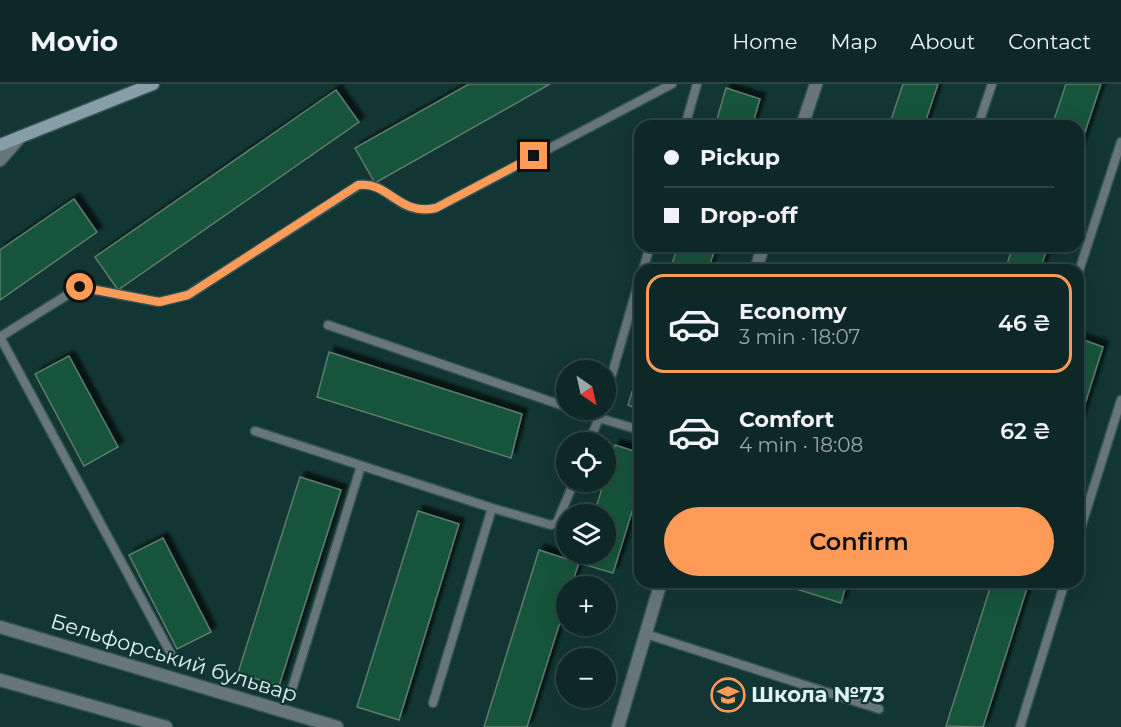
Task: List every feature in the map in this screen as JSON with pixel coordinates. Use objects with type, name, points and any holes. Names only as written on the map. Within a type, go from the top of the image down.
[{"type":"street","points":[[0,145],[153,84]]},
{"type":"street","points":[[804,120],[816,84]]},
{"type":"street","points":[[0,160],[20,137]]},
{"type":"street","points":[[618,727],[659,588]]},
{"type":"street","name":"Бельфорський бульвар","points":[[0,627],[337,727]]},
{"type":"street","points":[[0,680],[166,727]]},
{"type":"lane","points":[[171,654],[0,337],[80,287],[159,302],[188,295],[358,185],[371,185],[412,209],[436,208],[672,84]]},
{"type":"lane","points":[[687,120],[697,84]]},
{"type":"lane","points":[[980,120],[992,84]]},
{"type":"lane","points":[[1081,264],[1121,142]]},
{"type":"lane","points":[[616,360],[634,298]]},
{"type":"lane","points":[[328,325],[556,403]]},
{"type":"lane","points":[[1084,518],[1121,400]]},
{"type":"lane","points":[[615,420],[634,428]]},
{"type":"lane","points":[[255,431],[492,508],[554,524],[558,520],[570,492]]},
{"type":"lane","points":[[292,689],[361,466]]},
{"type":"lane","points":[[433,703],[492,508]]},
{"type":"lane","points":[[1020,727],[1063,588]]},
{"type":"lane","points":[[646,634],[879,709]]},
{"type":"building","points":[[469,84],[550,84],[375,183],[355,148]]},
{"type":"building","points":[[903,84],[938,84],[926,120],[891,120]]},
{"type":"building","points":[[1066,84],[1101,84],[1084,135],[1084,120],[1054,120]]},
{"type":"building","points":[[726,88],[760,99],[754,120],[717,120]]},
{"type":"building","points":[[336,90],[359,122],[118,290],[95,257]]},
{"type":"building","points":[[74,199],[97,232],[0,300],[0,250]]},
{"type":"building","points":[[676,252],[714,252],[710,264],[672,264]]},
{"type":"building","points":[[1011,252],[1046,252],[1042,264],[1007,264]]},
{"type":"building","points":[[1084,340],[1103,347],[1084,407]]},
{"type":"building","points":[[329,352],[522,414],[511,458],[317,397]]},
{"type":"building","points":[[69,356],[118,447],[84,466],[35,374]]},
{"type":"building","points":[[634,386],[634,408],[628,405]]},
{"type":"building","points":[[616,445],[634,451],[634,505],[616,563],[616,504],[597,504],[601,492],[616,492]]},
{"type":"building","points":[[300,477],[341,490],[279,686],[238,673]]},
{"type":"building","points":[[418,511],[459,524],[399,720],[357,707]]},
{"type":"building","points":[[163,538],[211,632],[177,649],[129,555]]},
{"type":"building","points":[[539,550],[556,556],[556,564],[579,564],[574,576],[556,576],[556,635],[527,727],[484,727]]},
{"type":"building","points":[[582,564],[616,564],[613,573]]},
{"type":"building","points":[[793,588],[845,588],[841,603]]},
{"type":"building","points":[[990,588],[1027,588],[983,727],[946,726]]},
{"type":"place","name":"Школа №73","points":[[728,695]]},
{"type":"route","points":[[80,287],[159,302],[172,300],[188,295],[358,185],[371,185],[412,209],[425,210],[436,208],[534,156]]}]
